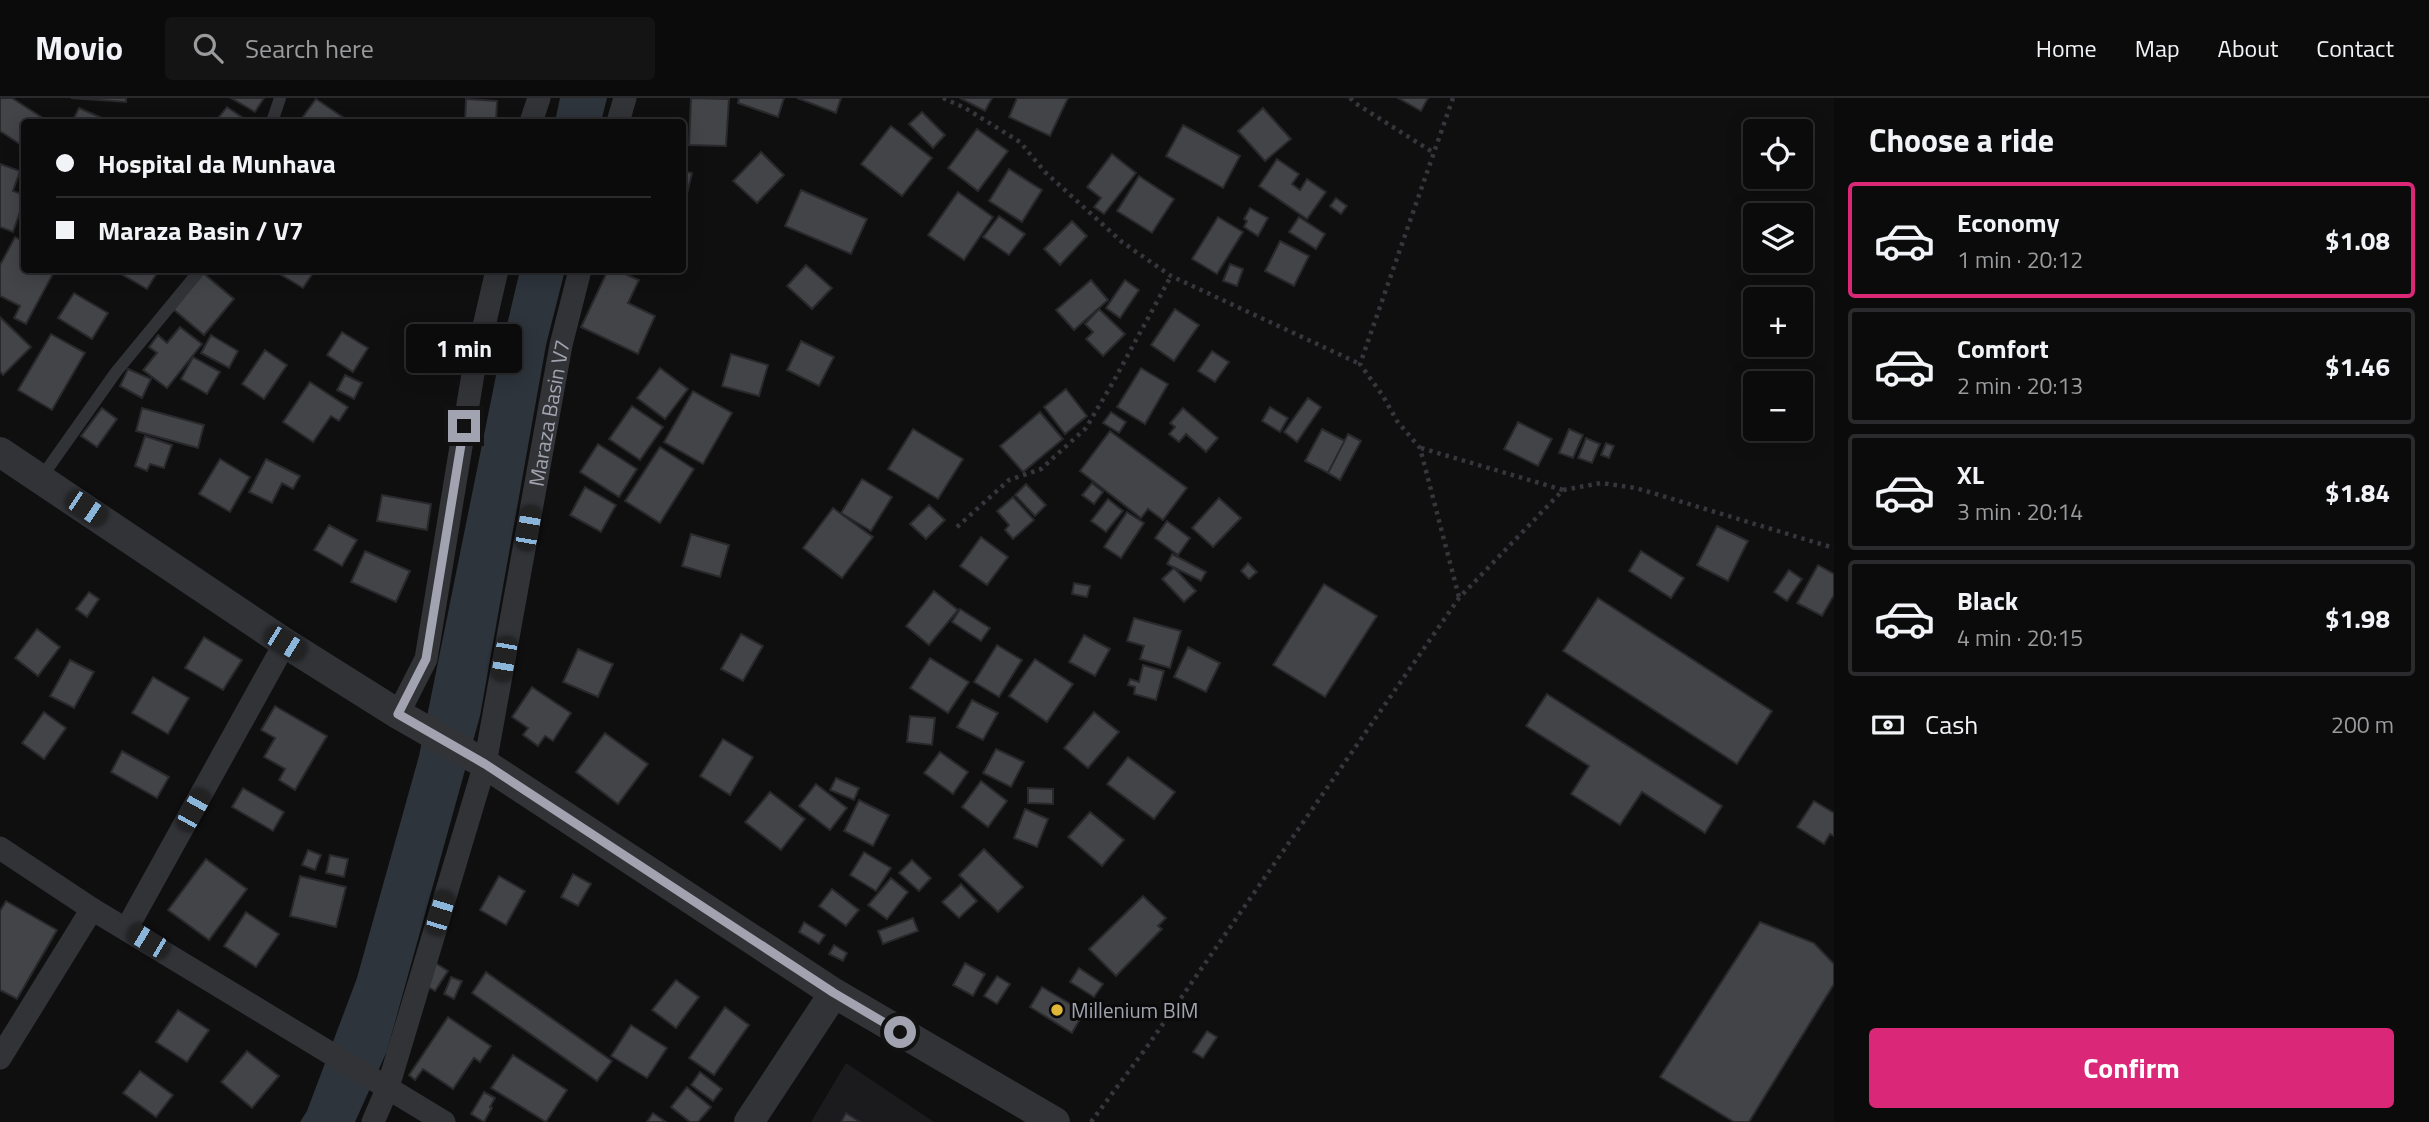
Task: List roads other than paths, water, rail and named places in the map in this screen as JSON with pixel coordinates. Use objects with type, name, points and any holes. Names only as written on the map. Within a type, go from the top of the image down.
[{"type":"street","points":[[532,119],[538,98]]},
{"type":"street","points":[[619,119],[625,98]]},
{"type":"street","points":[[398,714],[426,659],[472,374],[496,273]]},
{"type":"street","name":"Maraza Basin V7","points":[[373,1122],[388,1087],[485,764],[561,345],[579,273]]},
{"type":"street","points":[[0,452],[285,643],[398,714],[485,764],[834,993],[1055,1122]]},
{"type":"street","points":[[127,928],[285,643]]},
{"type":"street","points":[[0,848],[92,908],[444,1122]]},
{"type":"street","points":[[0,1058],[92,908]]},
{"type":"street","points":[[749,1122],[834,993]]},
{"type":"lane","points":[[273,119],[281,98]]},
{"type":"lane","points":[[41,478],[116,372],[198,273]]},
{"type":"place","name":"Millenium BIM","points":[[1057,1010]]}]
